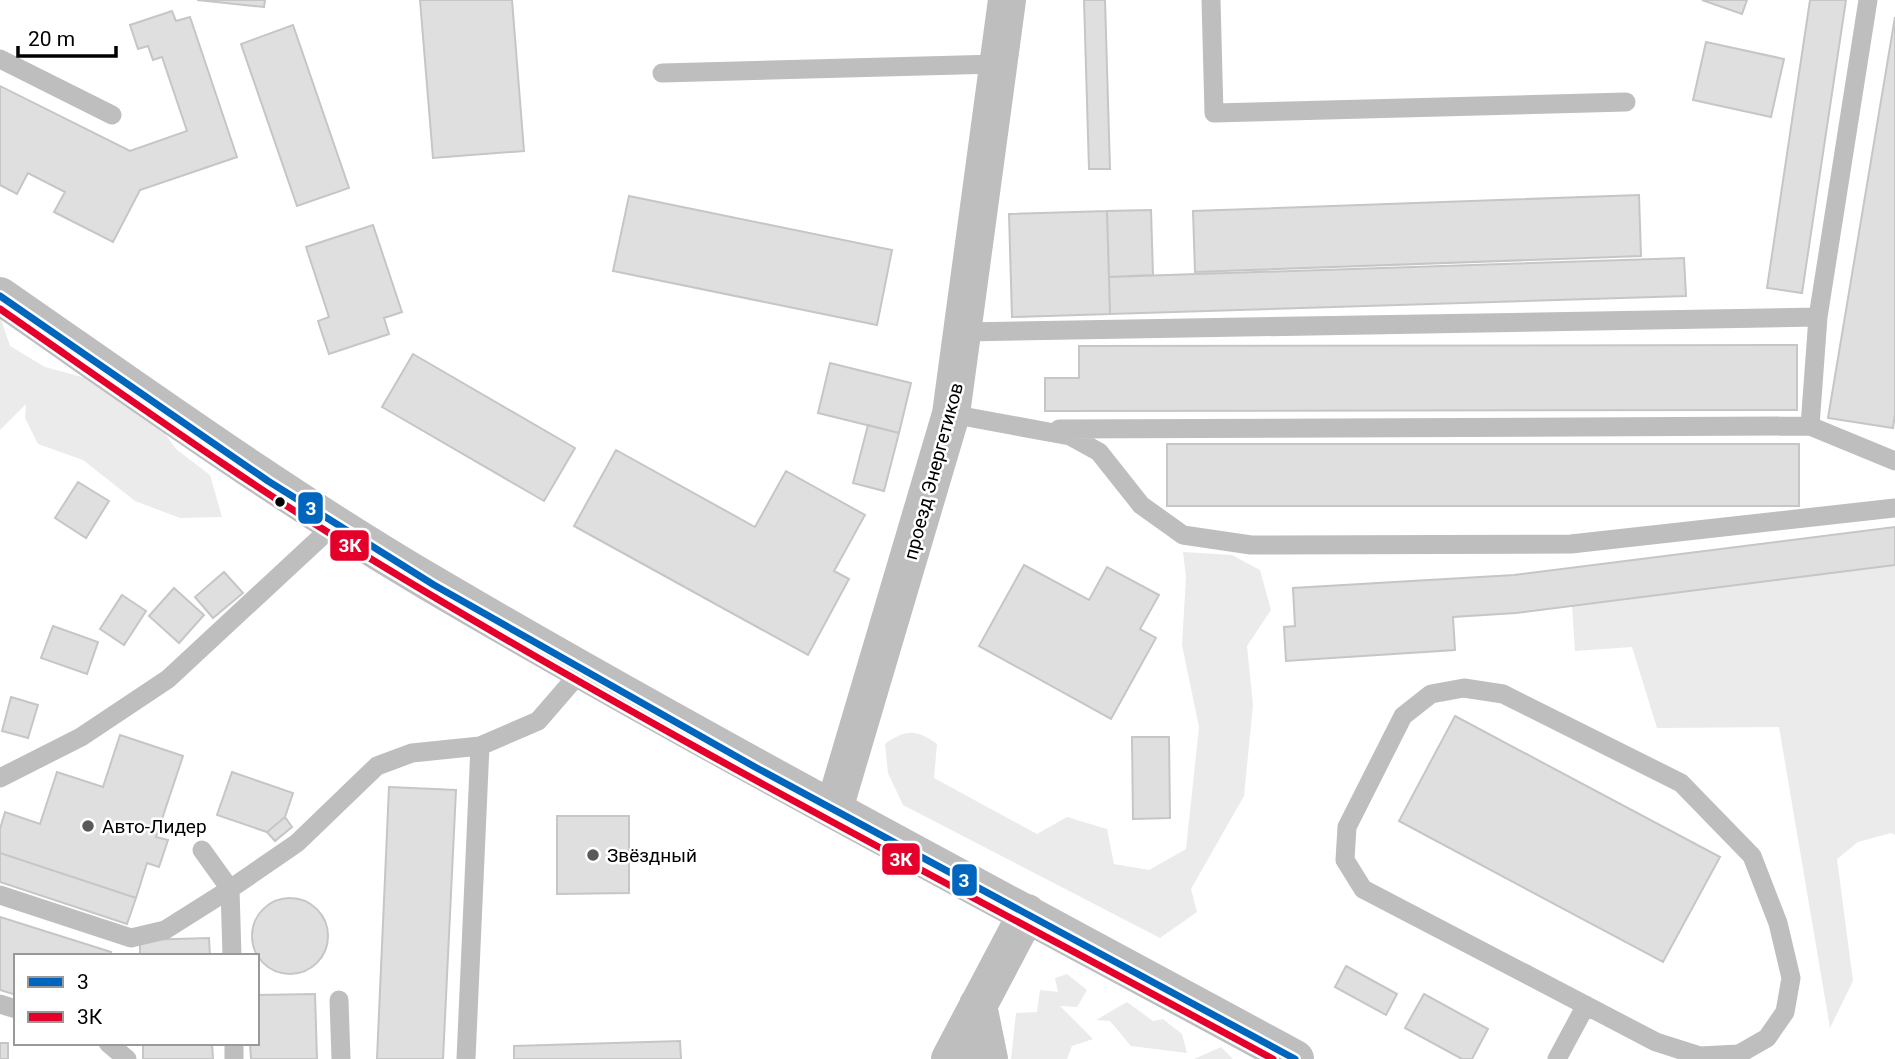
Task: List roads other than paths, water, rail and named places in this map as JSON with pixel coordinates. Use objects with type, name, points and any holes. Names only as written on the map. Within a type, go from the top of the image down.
[{"type":"street","name":"проезд Энергетиков","points":[[834,809],[951,414],[1007,0]]},
{"type":"street","points":[[0,296],[335,524],[434,585],[834,809],[1296,1059]]},
{"type":"street","points":[[950,1059],[1027,914]]},
{"type":"street","points":[[978,1005],[989,1059]]},
{"type":"lane","points":[[1211,0],[1214,113],[1626,102]]},
{"type":"lane","points":[[1810,426],[1818,317],[1868,0]]},
{"type":"lane","points":[[0,59],[112,115]]},
{"type":"lane","points":[[662,73],[998,64]]},
{"type":"lane","points":[[964,332],[1818,317]]},
{"type":"lane","points":[[951,414],[1070,436],[1099,452],[1141,505],[1183,535],[1251,545],[1571,544],[1895,508]]},
{"type":"lane","points":[[1038,429],[1810,426],[1842,436],[1895,461]]},
{"type":"lane","points":[[0,778],[81,737],[168,679],[335,524]]},
{"type":"lane","points":[[0,895],[131,947],[165,930],[297,843],[377,766],[412,753],[480,746],[538,721],[583,669]]},
{"type":"lane","points":[[1464,688],[1503,694],[1681,783],[1752,856],[1778,923],[1791,978],[1785,1012],[1767,1038],[1739,1054],[1700,1056],[1656,1042],[1586,1005],[1363,889],[1345,860],[1348,827],[1403,716],[1431,694],[1464,688]]},
{"type":"lane","points":[[466,1059],[480,746]]},
{"type":"lane","points":[[202,850],[230,889],[232,954]]},
{"type":"lane","points":[[339,1000],[341,1059]]},
{"type":"lane","points":[[1558,1059],[1586,1005]]},
{"type":"lane","points":[[110,1045],[127,1059]]},
{"type":"place","name":"Авто-Лидер","points":[[88,826]]},
{"type":"place","name":"Звёздный","points":[[593,855]]}]
